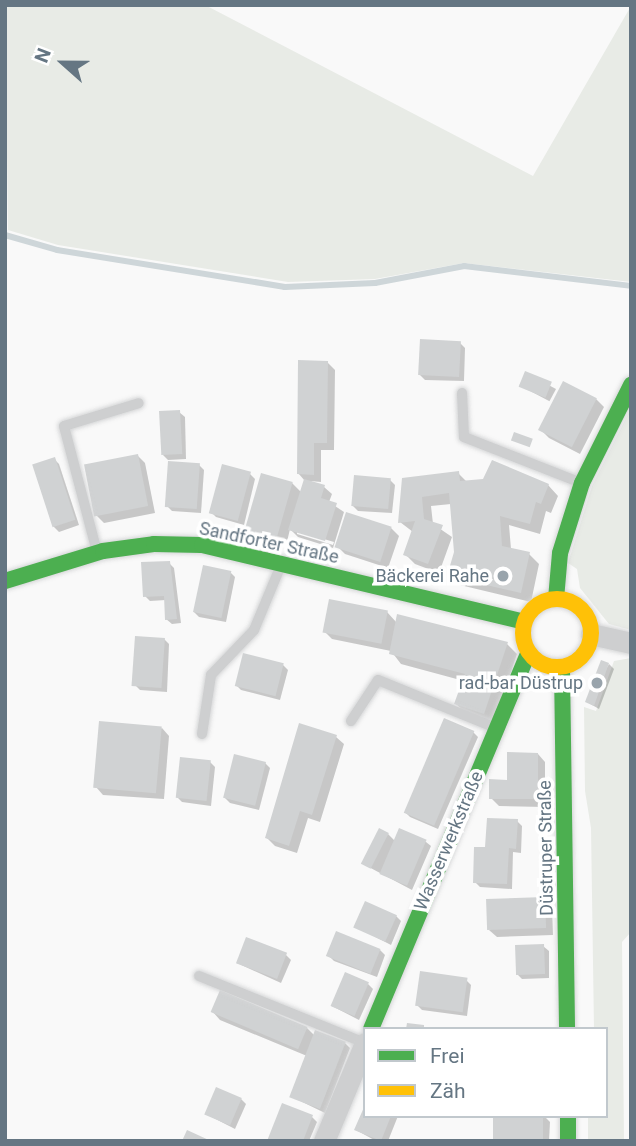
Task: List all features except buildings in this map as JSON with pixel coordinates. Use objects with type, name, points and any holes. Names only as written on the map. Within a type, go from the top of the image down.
[{"type":"street","points":[[556,599],[560,553],[582,483],[631,385]]},
{"type":"street","name":"Sandforter Straße","points":[[5,581],[97,552],[154,544],[202,545],[524,622]]},
{"type":"street","points":[[556,599],[577,605],[590,623],[591,634],[590,644],[579,660],[562,668],[543,665],[528,653],[524,643],[524,622],[537,606],[556,599]]},
{"type":"street","points":[[591,634],[631,643]]},
{"type":"street","name":"Wasserwerkstraße","points":[[372,1027],[528,653]]},
{"type":"street","name":"Düstruper Straße","points":[[562,668],[567,1027]]},
{"type":"street","points":[[324,1141],[363,1048]]},
{"type":"street","points":[[568,1118],[568,1141]]},
{"type":"lane","points":[[462,393],[464,437],[582,483]]},
{"type":"lane","points":[[97,552],[64,426],[139,403]]},
{"type":"lane","points":[[202,734],[211,675],[254,631],[282,564]]},
{"type":"lane","points":[[351,720],[378,680],[497,728]]},
{"type":"lane","points":[[199,976],[363,1042]]},
{"type":"shaded area","points":[[5,5],[205,5],[533,176],[631,6],[631,282],[464,263],[375,279],[288,282],[58,245],[8,230]]},
{"type":"shaded area","points":[[631,408],[631,630],[609,624],[580,588],[577,569],[568,563],[592,486]]},
{"type":"shaded area","points":[[631,658],[631,932],[622,942],[624,1141],[588,1141],[588,1118],[608,1118],[608,1027],[594,1027],[591,828],[585,791],[584,707],[596,711],[614,661]]},
{"type":"waterway","points":[[5,235],[57,250],[285,287],[375,283],[464,266],[631,286]]},
{"type":"traffic: fast","points":[[556,599],[560,553],[582,483],[631,385]]},
{"type":"traffic: fast","points":[[5,581],[103,551],[154,544],[202,545],[524,622]]},
{"type":"traffic: fast","points":[[372,1027],[528,653]]},
{"type":"traffic: fast","points":[[562,668],[567,1027]]},
{"type":"traffic: fast","points":[[568,1118],[568,1141]]},
{"type":"traffic: slow","points":[[550,599],[564,599],[576,604],[586,614],[591,633],[586,652],[576,662],[564,667],[550,667],[538,662],[528,652],[523,640],[523,626],[528,614],[538,604],[550,599]]},
{"type":"place","name":"Bäckerei Rahe","points":[[503,576]]},
{"type":"place","name":"rad-bar Düstrup","points":[[597,683]]}]
